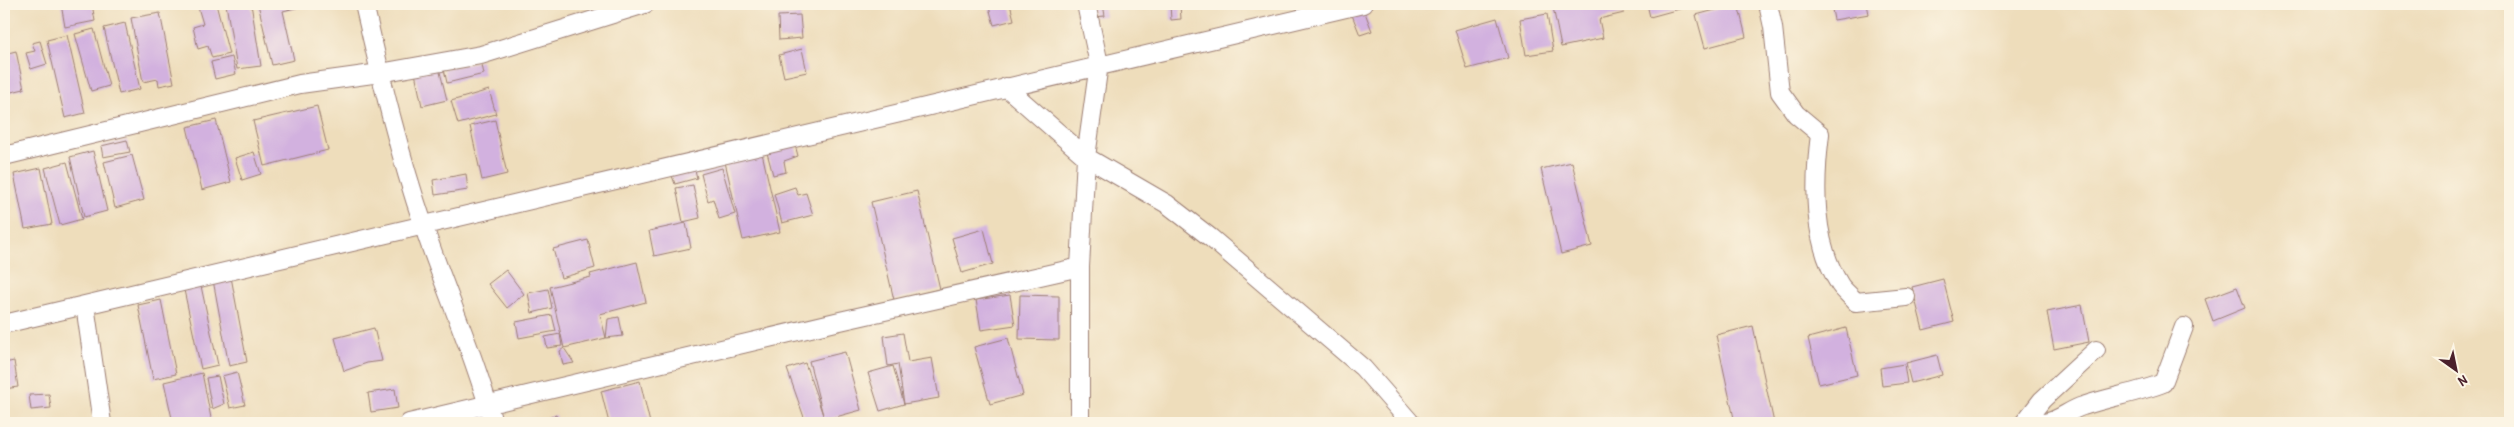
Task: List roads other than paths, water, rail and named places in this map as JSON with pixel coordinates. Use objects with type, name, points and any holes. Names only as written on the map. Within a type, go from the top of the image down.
[{"type":"street","points":[[364,4],[380,73],[423,226],[488,404],[492,423]]},
{"type":"street","points":[[4,156],[300,84],[380,73],[481,54],[645,4]]},
{"type":"street","points":[[1080,423],[1080,267],[1086,157],[1099,64],[1086,4]]},
{"type":"street","points":[[4,324],[1099,64],[1363,4]]},
{"type":"street","points":[[1768,4],[1773,26],[1780,92],[1796,114],[1820,134],[1814,176],[1822,243],[1840,284],[1856,302],[1906,297]]},
{"type":"street","points":[[1006,86],[1086,157],[1167,204],[1211,238],[1363,368],[1411,423]]},
{"type":"street","points":[[409,423],[840,320],[1080,267]]},
{"type":"street","points":[[85,305],[102,423]]},
{"type":"street","points":[[2044,423],[2054,422],[2082,406],[2146,390],[2163,383],[2184,327]]},
{"type":"street","points":[[2024,423],[2042,400],[2096,350]]}]
